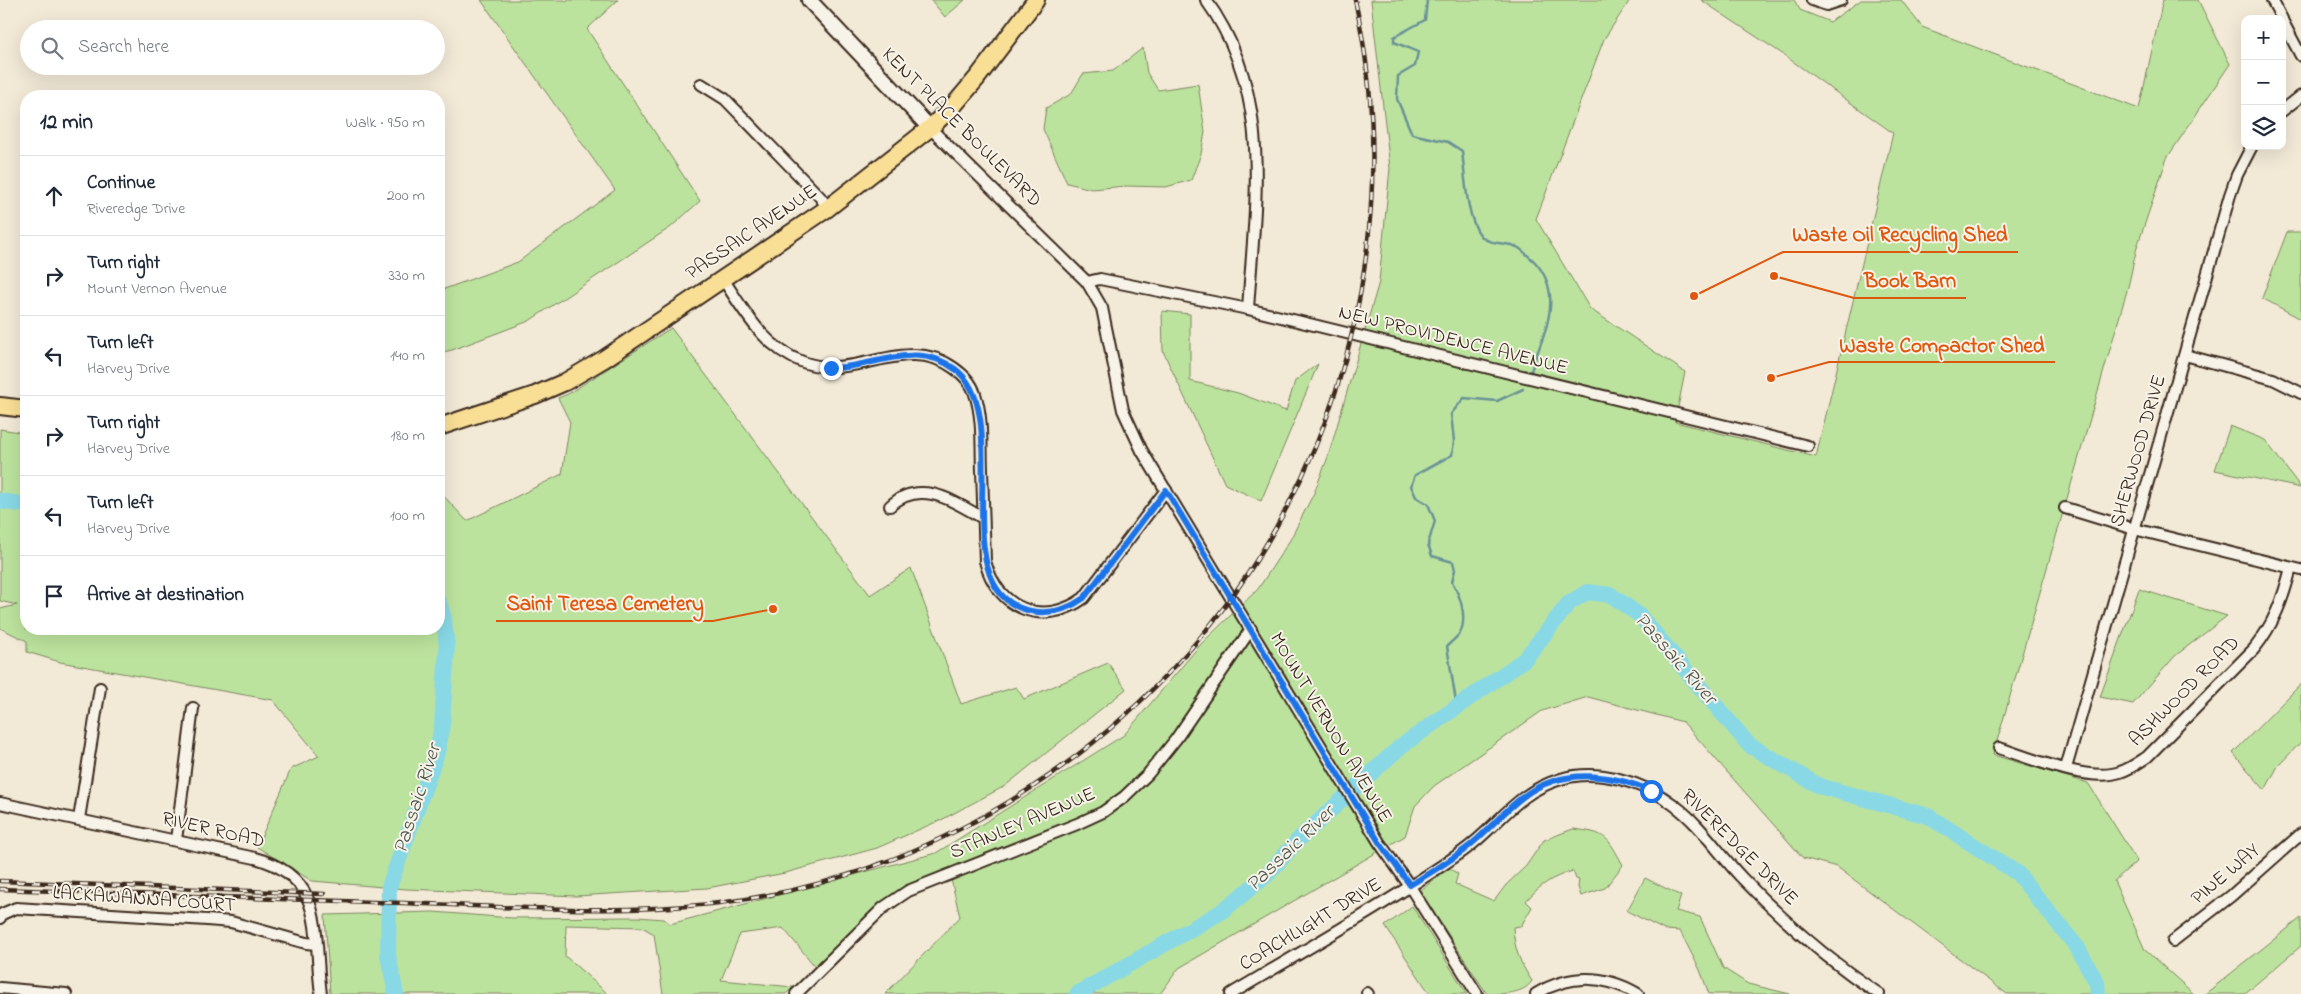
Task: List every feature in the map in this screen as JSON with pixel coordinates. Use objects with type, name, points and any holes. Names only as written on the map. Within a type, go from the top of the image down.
[{"type":"main road","name":"PASSAIC AVENUE","points":[[445,425],[535,396],[565,382],[604,359],[828,208],[930,128],[969,88],[1036,0]]},
{"type":"main road","points":[[0,406],[20,408]]},
{"type":"street","name":"KENT PLACE BOULEVARD","points":[[809,0],[930,128],[1087,282]]},
{"type":"street","points":[[1206,0],[1225,30],[1243,72],[1255,131],[1257,162],[1248,309]]},
{"type":"street","points":[[1812,0],[1826,5],[1841,0]]},
{"type":"street","points":[[2272,0],[2280,15]]},
{"type":"street","points":[[2286,27],[2301,56]]},
{"type":"street","points":[[701,84],[725,99],[820,197],[828,208]]},
{"type":"street","points":[[2286,108],[2301,96]]},
{"type":"street","name":"SHERWOOD DRIVE","points":[[2066,768],[2230,195],[2237,175],[2250,150]]},
{"type":"street","points":[[723,279],[752,323],[764,337],[777,348],[802,362],[822,367],[841,368],[898,355],[913,354],[936,358],[962,374],[972,386],[981,419],[985,561],[990,579],[1010,602],[1027,610],[1046,613],[1070,607],[1084,598],[1166,490]]},
{"type":"street","name":"NEW PROVIDENCE AVENUE","points":[[1087,282],[1100,279],[1248,309],[1808,446]]},
{"type":"street","name":"MOUNT VERNON AVENUE","points":[[1087,282],[1102,308],[1123,410],[1142,451],[1379,842],[1410,885],[1477,994]]},
{"type":"street","points":[[2185,354],[2273,380],[2301,393]]},
{"type":"street","points":[[890,506],[907,494],[926,492],[955,503],[983,518]]},
{"type":"street","points":[[2065,508],[2134,529],[2296,569]]},
{"type":"street","name":"ASHWOOD ROAD","points":[[1999,748],[2085,775],[2108,775],[2132,767],[2147,757],[2254,649],[2269,630],[2296,569]]},
{"type":"street","name":"STANLEY AVENUE","points":[[796,994],[883,908],[908,891],[1077,824],[1103,812],[1124,797],[1148,774],[1176,739],[1251,629]]},
{"type":"street","points":[[79,819],[100,688]]},
{"type":"street","points":[[176,840],[193,708]]},
{"type":"street","name":"RIVEREDGE DRIVE","points":[[1410,885],[1465,850],[1507,810],[1534,789],[1563,778],[1584,776],[1617,779],[1651,791],[1684,813],[1772,908],[1833,960],[1879,994]]},
{"type":"street","name":"RIVER ROAD","points":[[0,803],[268,861],[290,873],[304,889],[314,917],[321,994]]},
{"type":"street","name":"PINE WAY","points":[[2173,941],[2231,896],[2301,834]]},
{"type":"street","name":"COACHLIGHT DRIVE","points":[[1231,994],[1410,885]]},
{"type":"street","name":"LACKAWANNA COURT","points":[[0,918],[2,914],[16,908],[215,920],[231,922],[306,943],[316,944]]},
{"type":"street","points":[[1536,994],[1556,983],[1581,978],[1608,981],[1638,994]]},
{"type":"street","points":[[0,988],[66,994]]},
{"type":"green space","points":[[481,0],[565,0],[566,2],[569,0],[618,0],[587,29],[700,201],[671,227],[529,321],[445,352],[445,289],[518,262],[615,190]]},
{"type":"green space","points":[[931,0],[965,0],[945,17]]},
{"type":"green space","points":[[1371,0],[1630,0],[1604,39],[1536,219],[1590,309],[1685,372],[1675,422],[1816,457],[1893,133],[1781,53],[1701,0],[1794,0],[1800,10],[1830,22],[1861,0],[1901,0],[1922,27],[2139,109],[2163,0],[2198,0],[2230,64],[2167,158],[2137,247],[2128,287],[1993,755],[2088,783],[2137,861],[2114,881],[2145,950],[2194,994],[2007,994],[1837,867],[1803,858],[1683,722],[1588,697],[1542,711],[1434,786],[1415,806],[1405,836],[1179,968],[1160,994],[885,994],[960,917],[949,871],[892,898],[819,971],[783,928],[740,934],[721,980],[793,987],[786,994],[663,994],[654,934],[642,927],[566,925],[565,956],[608,994],[330,994],[325,915],[433,912],[512,918],[637,917],[664,919],[670,924],[936,853],[1124,735],[1201,644],[1258,589],[1290,540],[1314,493],[1328,457],[1379,282],[1390,168]]},
{"type":"green space","points":[[1143,48],[1147,73],[1158,90],[1198,84],[1205,132],[1201,154],[1191,180],[1166,187],[1126,186],[1092,189],[1067,183],[1043,129],[1046,108],[1071,94],[1083,74],[1113,71]]},
{"type":"green space","points":[[2287,232],[2301,232],[2301,319],[2262,298]]},
{"type":"green space","points":[[1162,311],[1190,314],[1190,381],[1238,393],[1286,411],[1295,381],[1318,364],[1261,501],[1225,484],[1163,351]]},
{"type":"green space","points":[[671,328],[870,595],[911,568],[961,704],[1016,687],[1024,699],[1108,663],[1126,689],[1005,786],[943,819],[877,848],[785,873],[707,888],[576,896],[406,889],[312,881],[257,847],[291,769],[319,756],[273,700],[60,662],[27,652],[27,641],[0,628],[0,609],[17,605],[0,601],[0,429],[20,432],[20,635],[445,635],[445,497],[467,521],[562,474],[570,422],[558,398],[568,394]]},
{"type":"green space","points":[[2230,426],[2265,440],[2301,488],[2215,470]]},
{"type":"green space","points":[[2139,589],[2227,616],[2175,656],[2133,704],[2100,697]]},
{"type":"green space","points":[[2301,684],[2301,742],[2278,766],[2265,790],[2233,753]]},
{"type":"green space","points":[[1573,829],[1593,832],[1605,838],[1623,865],[1605,888],[1581,896],[1578,887],[1579,880],[1576,879],[1573,871],[1547,882],[1536,890],[1526,901],[1532,907],[1521,926],[1513,927],[1518,956],[1532,981],[1524,989],[1518,991],[1487,994],[1420,891],[1449,868],[1458,874],[1455,884],[1494,901],[1506,885],[1526,866],[1544,840]]},
{"type":"green space","points":[[1645,878],[1681,896],[1676,911],[1700,917],[1723,968],[1748,984],[1790,994],[1709,994],[1700,970],[1680,931],[1664,930],[1627,911]]},
{"type":"green space","points":[[1412,906],[1467,994],[1430,994],[1385,926]]},
{"type":"green space","points":[[2301,918],[2301,946],[2244,994],[2205,994]]},
{"type":"waterway","points":[[1427,0],[1425,20],[1394,37],[1394,42],[1418,52],[1415,66],[1398,76],[1397,99],[1412,134],[1448,142],[1462,151],[1469,207],[1472,219],[1481,236],[1488,241],[1517,247],[1534,261],[1544,274],[1549,287],[1549,315],[1531,371]]},
{"type":"waterway","points":[[1457,708],[1447,646],[1459,635],[1463,625],[1462,606],[1452,582],[1455,570],[1453,562],[1432,556],[1428,544],[1435,521],[1428,504],[1416,497],[1411,486],[1415,475],[1452,455],[1454,441],[1451,414],[1464,398],[1497,401],[1523,389]]},
{"type":"waterway","name":"Passaic River","points":[[0,501],[20,504]]},
{"type":"waterway","name":"Passaic River","points":[[1077,994],[1221,912],[1267,875],[1299,839],[1400,747],[1525,659],[1569,603],[1587,592],[1611,595],[1639,615],[1749,745],[1819,786],[1928,816],[2017,873],[2077,947],[2097,983],[2098,994]]},
{"type":"waterway","name":"Passaic River","points":[[396,994],[388,955],[389,887],[437,753],[442,725],[447,648],[445,629]]},
{"type":"railway","points":[[0,889],[561,909],[640,909],[719,903],[807,886],[893,859],[974,821],[1051,774],[1122,719],[1185,655],[1241,584],[1287,507],[1315,448],[1337,387],[1354,324],[1366,260],[1372,195],[1372,129],[1366,64],[1355,0]]},
{"type":"railway","points":[[0,881],[324,894]]},
{"type":"place","name":"Book Barn","points":[[1774,276]]},
{"type":"place","name":"Waste Oil Recycling Shed","points":[[1694,296]]},
{"type":"place","name":"Waste Compactor Shed","points":[[1771,378]]},
{"type":"place","name":"Saint Teresa Cemetery","points":[[773,609]]},
{"type":"route","points":[[831,368],[851,367],[898,355],[913,354],[936,358],[956,369],[968,380],[976,394],[981,419],[985,561],[990,579],[997,589],[1016,606],[1046,613],[1070,607],[1084,598],[1166,490],[1379,842],[1410,885],[1465,850],[1507,810],[1534,789],[1563,778],[1584,776],[1611,777],[1651,791]]}]
